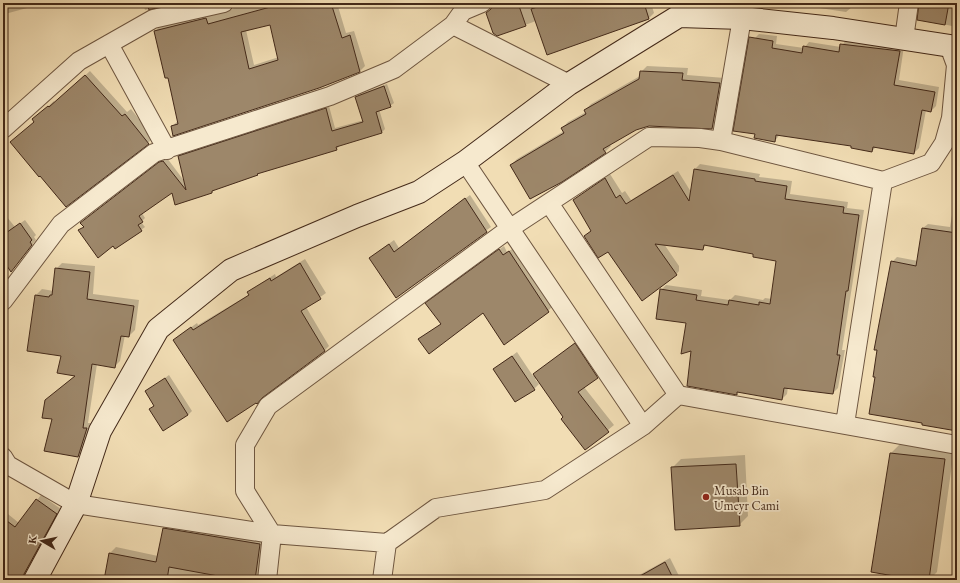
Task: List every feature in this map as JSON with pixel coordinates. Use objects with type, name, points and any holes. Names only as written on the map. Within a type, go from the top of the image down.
[{"type":"street","points":[[3,129],[79,61],[153,19],[224,3]]},
{"type":"street","points":[[904,39],[909,3]]},
{"type":"street","points":[[3,301],[61,224],[154,153],[330,96],[394,70],[454,25],[462,11],[478,4]]},
{"type":"street","points":[[721,141],[742,10]]},
{"type":"street","points":[[38,579],[76,504],[100,431],[158,330],[231,270],[357,216],[419,192],[465,162],[569,84],[679,16],[742,10],[953,47],[956,65],[951,118],[944,143],[931,163],[883,181],[721,141],[700,138],[649,137],[510,229],[268,406],[245,445],[246,491],[272,534],[267,580]]},
{"type":"street","points":[[454,25],[569,84]]},
{"type":"street","points":[[109,44],[167,150]]},
{"type":"street","points":[[465,162],[643,426]]},
{"type":"street","points":[[845,424],[883,181]]},
{"type":"street","points":[[548,203],[678,395],[957,445]]},
{"type":"street","points":[[3,457],[8,465],[76,504],[272,534],[387,543],[436,508],[545,490],[643,426],[678,395]]},
{"type":"street","points":[[382,580],[387,543]]},
{"type":"building","points":[[147,3],[176,3],[149,10]]},
{"type":"building","points":[[285,3],[331,3],[342,38],[350,35],[360,72],[319,88],[173,136],[171,126],[178,124],[168,78],[165,78],[154,31],[206,18],[208,24]],"holes":[[[270,25],[278,60],[249,69],[241,32]]]},
{"type":"building","points":[[492,3],[518,3],[526,26],[497,36],[493,33],[486,13],[491,9]]},
{"type":"building","points":[[550,3],[609,3],[611,7],[623,3],[644,3],[649,19],[547,55],[531,9]]},
{"type":"building","points":[[919,3],[949,3],[945,25],[917,20]]},
{"type":"building","points":[[749,37],[773,41],[772,48],[802,53],[803,46],[839,52],[840,44],[900,51],[894,85],[935,92],[931,112],[922,110],[914,154],[873,147],[872,152],[851,148],[851,146],[776,135],[775,142],[754,138],[755,134],[733,131]]},
{"type":"building","points":[[640,71],[683,73],[682,80],[720,83],[712,129],[649,126],[636,130],[603,149],[606,153],[562,182],[530,199],[510,165],[564,133],[561,128],[586,114],[584,110],[639,79]]},
{"type":"building","points":[[85,75],[122,116],[125,114],[149,144],[66,207],[10,142],[34,122],[32,119],[48,106],[49,107]]},
{"type":"building","points":[[384,86],[391,107],[376,112],[382,133],[336,147],[337,150],[257,174],[258,175],[212,191],[212,193],[175,205],[172,193],[139,216],[143,222],[138,225],[142,231],[115,249],[113,246],[98,258],[78,230],[84,227],[80,223],[159,162],[163,161],[186,190],[178,156],[326,108],[332,131],[363,122],[355,97]]},
{"type":"building","points":[[694,169],[787,186],[785,199],[844,207],[843,213],[859,215],[848,291],[846,291],[837,355],[840,355],[833,394],[784,388],[782,400],[737,392],[737,395],[687,386],[691,351],[681,354],[686,323],[656,319],[660,289],[697,295],[696,300],[728,305],[729,300],[759,305],[759,302],[770,304],[776,261],[753,257],[753,254],[704,245],[703,250],[655,244],[677,275],[642,301],[608,252],[598,258],[584,236],[591,231],[573,200],[605,178],[616,198],[620,195],[626,204],[673,175],[689,201]]},
{"type":"building","points":[[465,198],[487,232],[396,298],[369,258],[389,244],[394,252]]},
{"type":"building","points":[[20,223],[32,240],[30,242],[32,245],[11,272],[3,260],[3,235]]},
{"type":"building","points":[[922,228],[957,233],[957,431],[922,425],[922,423],[869,414],[875,377],[873,377],[877,350],[874,350],[891,261],[916,266]]},
{"type":"building","points":[[499,249],[503,255],[509,251],[549,312],[504,345],[483,313],[429,354],[418,339],[441,324],[425,303]]},
{"type":"building","points":[[300,263],[321,299],[301,311],[325,351],[262,398],[257,404],[256,403],[227,422],[173,340],[191,327],[193,330],[249,295],[247,292],[270,278],[271,281]]},
{"type":"building","points":[[55,268],[90,272],[87,299],[134,306],[129,337],[121,336],[115,368],[92,364],[83,428],[87,428],[78,457],[44,451],[52,419],[42,418],[45,400],[75,376],[57,373],[61,356],[27,351],[35,295],[49,297],[52,295]]},
{"type":"building","points":[[575,343],[598,378],[578,392],[609,432],[585,450],[561,419],[563,417],[533,374]]},
{"type":"building","points":[[512,356],[535,390],[515,402],[493,369]]},
{"type":"building","points":[[165,378],[188,415],[163,431],[149,409],[154,406],[145,391]]},
{"type":"building","points":[[890,453],[945,459],[929,580],[917,580],[871,572]]},
{"type":"building","name":"Musab Bin Umeyr Cami","points":[[736,464],[740,526],[675,530],[671,467]]},
{"type":"building","points":[[36,499],[57,514],[24,574],[23,580],[3,580],[3,518],[15,527]]},
{"type":"building","points":[[163,528],[260,544],[255,580],[240,580],[169,567],[167,580],[104,580],[109,553],[156,562]]},
{"type":"building","points":[[665,562],[674,580],[633,580]]},
{"type":"place","name":"Musab Bin Umeyr Cami","points":[[706,497]]}]
